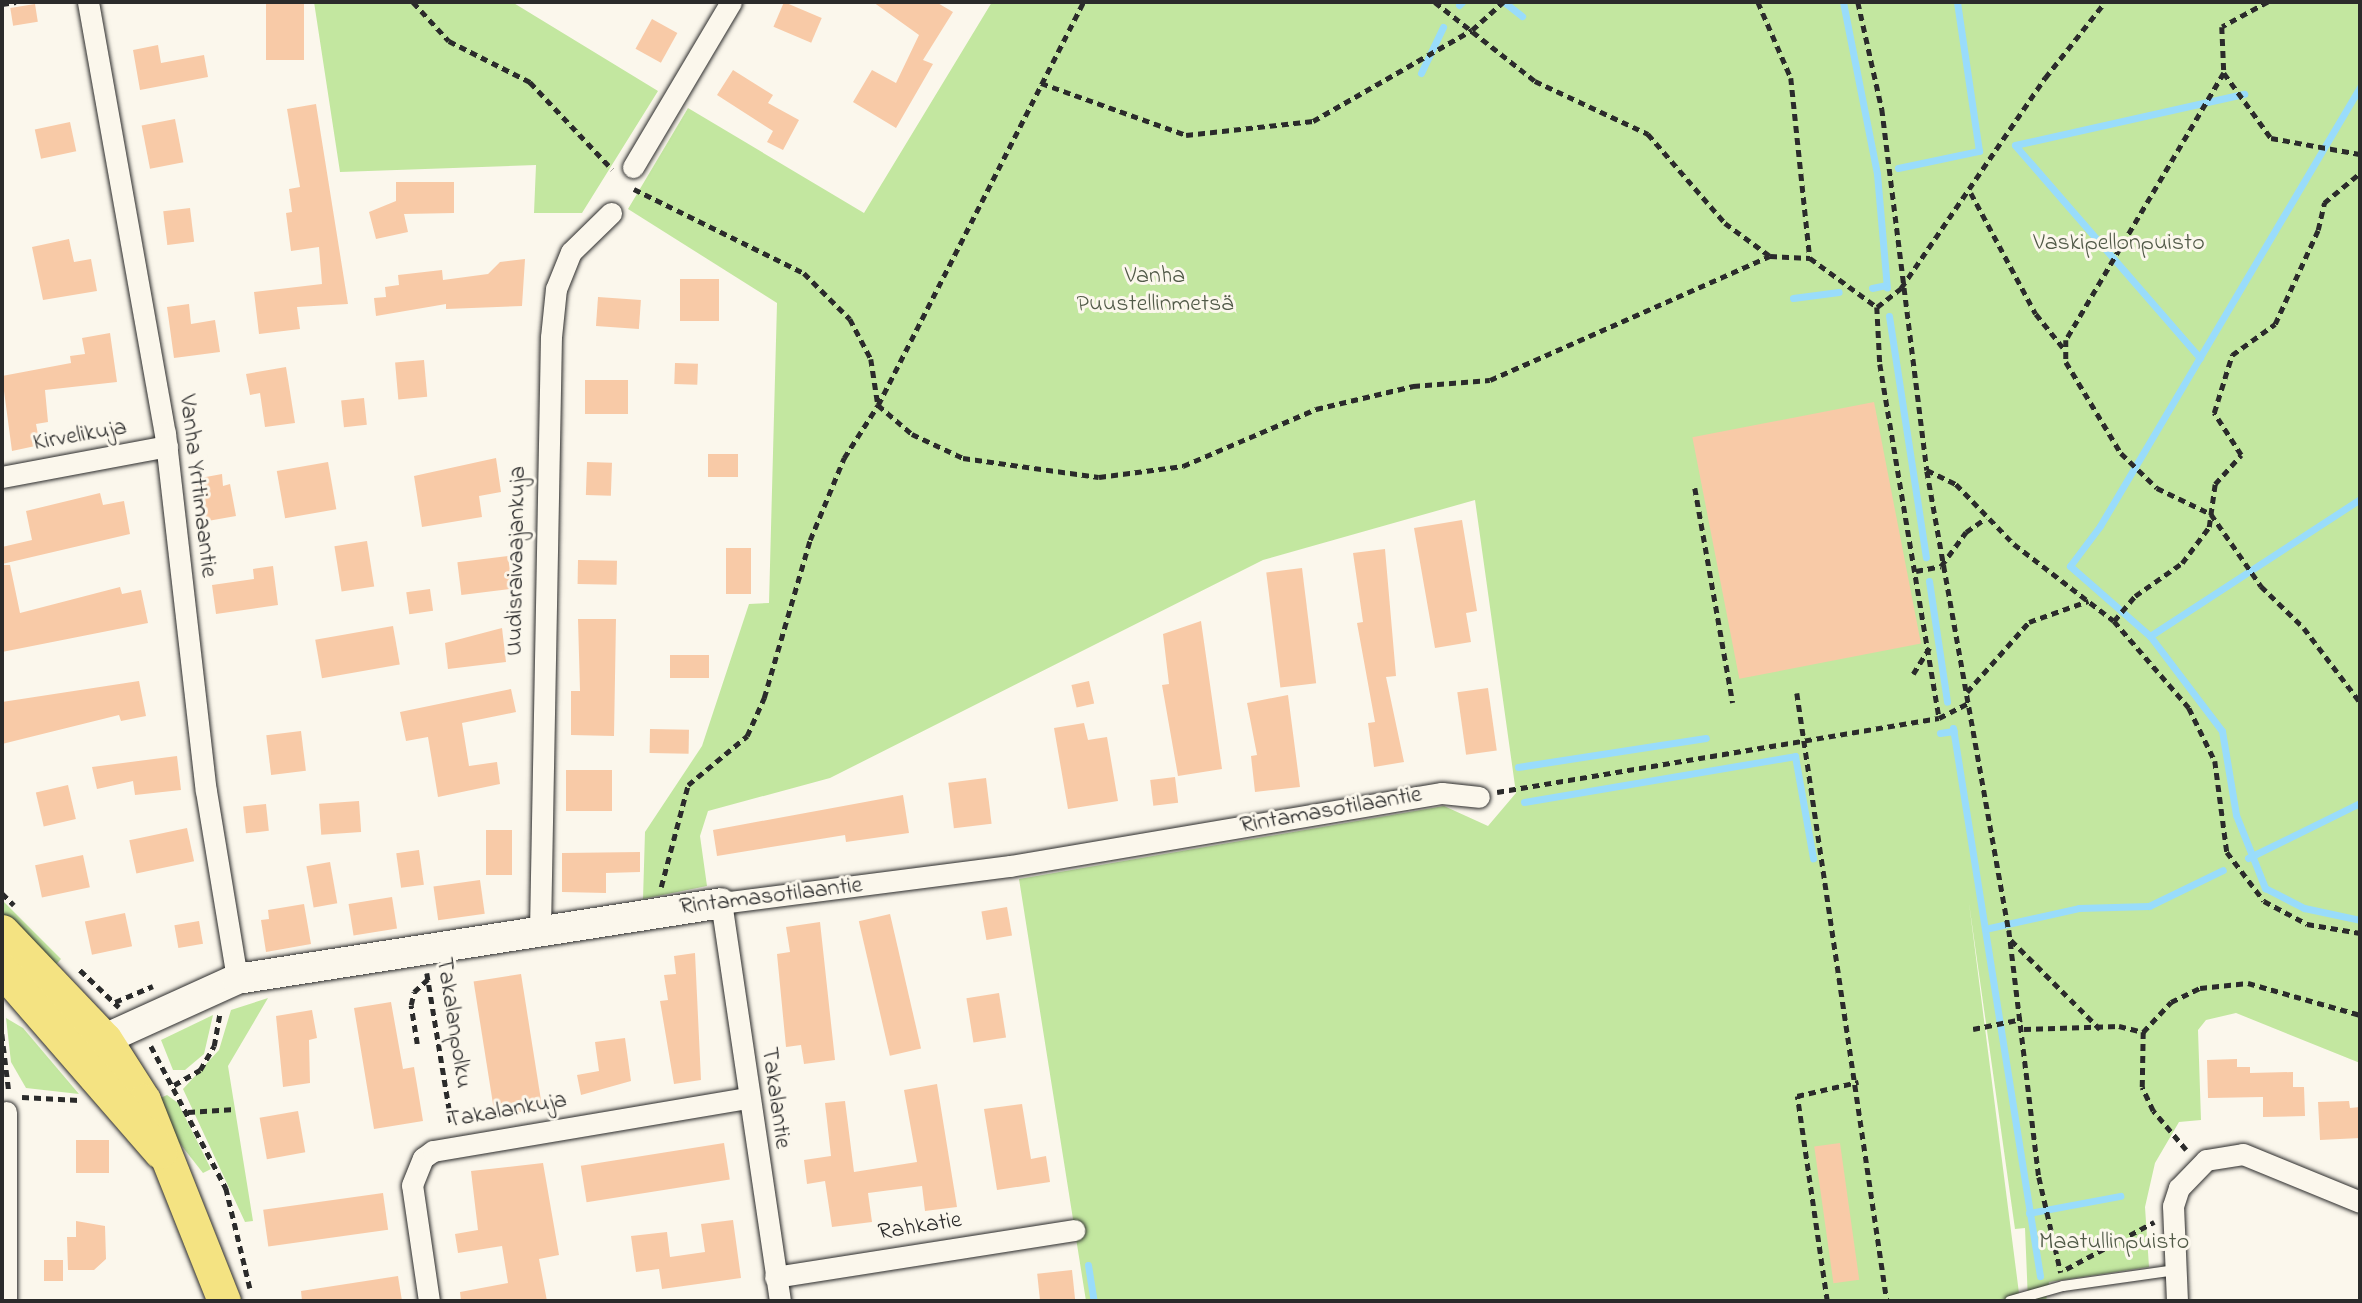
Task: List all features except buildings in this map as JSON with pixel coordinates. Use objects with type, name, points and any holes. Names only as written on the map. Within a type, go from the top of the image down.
[{"type":"main road","points":[[2,931],[91,1045],[164,1157],[224,1301]]},
{"type":"main road","points":[[2,970],[91,1045]]},
{"type":"street","name":"Vanha Yrttimaantie","points":[[88,2],[167,446],[206,791],[237,979]]},
{"type":"street","points":[[624,174],[731,2]]},
{"type":"street","name":"Uudisraivaajankuja","points":[[540,930],[551,337],[556,289],[570,252],[611,213]]},
{"type":"street","name":"Kirvelikuja","points":[[2,477],[167,446]]},
{"type":"street","name":"Rintamasotilaantie","points":[[91,1045],[237,979],[721,902],[1010,866],[1442,793],[1479,797]]},
{"type":"street","name":"Takalantie","points":[[721,902],[780,1301]]},
{"type":"street","name":"Takalankuja","points":[[429,1301],[412,1185],[422,1158],[455,1144],[748,1098]]},
{"type":"street","points":[[6,1301],[8,1104]]},
{"type":"street","points":[[2177,1301],[2179,1188],[2218,1155],[2243,1154],[2360,1202]]},
{"type":"street","name":"Rahkatie","points":[[775,1277],[1074,1230]]},
{"type":"lane","points":[[2010,1301],[2063,1286],[2176,1270]]},
{"type":"path","points":[[2,4],[16,2]]},
{"type":"path","points":[[413,2],[449,41],[530,82],[624,174],[804,273],[850,319],[871,359],[878,405],[932,444],[1018,470],[1099,477],[1183,466],[1316,409],[1413,386],[1490,380],[1770,256],[1810,257],[1877,307]]},
{"type":"path","points":[[660,898],[688,785],[747,736],[810,540],[844,458],[878,405],[1083,2]]},
{"type":"path","points":[[1435,2],[1535,81],[1648,134],[1725,223],[1770,256]]},
{"type":"path","points":[[1041,83],[1186,135],[1216,134],[1313,121],[1472,30],[1503,2]]},
{"type":"path","points":[[1758,2],[1791,78],[1810,257]]},
{"type":"path","points":[[1858,2],[1882,109],[1901,288],[1941,566],[1968,692],[2009,930],[2024,1029],[2039,1178],[2061,1273],[2119,1236],[2158,1220]]},
{"type":"path","points":[[1877,307],[1901,288],[1970,193],[2045,78],[2105,2]]},
{"type":"path","points":[[2268,2],[2222,27],[2224,73],[2066,340],[2066,362],[2121,453],[2157,488],[2211,514],[2261,586],[2304,628],[2360,702]]},
{"type":"path","points":[[2224,73],[2271,138],[2360,154]]},
{"type":"path","points":[[2114,621],[2135,596],[2182,563],[2211,514],[2215,484],[2241,455],[2214,413],[2232,355],[2275,324],[2324,203],[2360,173]]},
{"type":"path","points":[[1970,193],[2036,314],[2066,351]]},
{"type":"path","points":[[1877,307],[1880,364],[1939,718]]},
{"type":"path","points":[[1927,471],[1956,484],[1986,518],[2114,621],[2204,733],[2215,761],[2227,852],[2242,878],[2281,914],[2360,933]]},
{"type":"path","points":[[1695,488],[1733,703]]},
{"type":"path","points":[[1916,571],[1941,566],[1966,532],[1986,518]]},
{"type":"path","points":[[1968,692],[2029,622],[2089,601]]},
{"type":"path","points":[[1913,674],[1929,647]]},
{"type":"path","points":[[1797,693],[1858,1082],[1887,1301]]},
{"type":"path","points":[[1479,797],[1939,718],[1969,703]]},
{"type":"path","points":[[2010,939],[2100,1029]]},
{"type":"path","name":"Takalanpolku","points":[[423,948],[455,1144]]},
{"type":"path","points":[[417,1044],[411,1005],[414,992],[428,979]]},
{"type":"path","points":[[2183,1146],[2153,1111],[2142,1087],[2143,1032],[2171,1002],[2200,988],[2235,982],[2360,1015]]},
{"type":"path","points":[[174,1085],[200,1070],[214,1046],[220,1005]]},
{"type":"path","points":[[1973,1029],[2022,1019]]},
{"type":"path","points":[[2024,1029],[2143,1032]]},
{"type":"path","points":[[2,1034],[8,1104],[85,1099]]},
{"type":"path","points":[[1827,1301],[1797,1096],[1858,1082]]},
{"type":"path","points":[[188,1112],[235,1109]]},
{"type":"path","points":[[239,1222],[253,1301]]},
{"type":"green space","points":[[314,2],[512,2],[658,91],[582,213],[534,213],[536,165],[340,172]]},
{"type":"green space","points":[[992,2],[2360,2],[2360,1063],[2236,1013],[2206,1020],[2198,1030],[2201,1120],[2179,1122],[2155,1163],[2145,1207],[2149,1267],[2049,1282],[2046,1301],[2028,1301],[2025,1228],[2015,1229],[1969,903],[2020,1301],[1086,1301],[1019,879],[1444,806],[1488,826],[1516,793],[1475,500],[1263,560],[830,778],[708,811],[700,836],[707,886],[643,899],[645,832],[702,746],[749,604],[769,603],[777,303],[628,209],[688,108],[864,213]]},
{"type":"green space","points":[[2,900],[61,959],[51,970],[2,921]]},
{"type":"green space","points":[[268,998],[228,1066],[253,1221],[245,1222],[183,1089],[219,1050],[231,1010]]},
{"type":"green space","points":[[213,1015],[204,1054],[185,1070],[173,1070],[161,1040]]},
{"type":"green space","points":[[6,1018],[23,1028],[79,1094],[26,1088],[11,1062]]},
{"type":"green space","points":[[167,1095],[178,1103],[211,1169],[203,1173],[174,1136],[154,1101]]},
{"type":"waterway","points":[[1459,5],[1462,2]]},
{"type":"waterway","points":[[1504,2],[1522,16]]},
{"type":"waterway","points":[[1843,2],[1877,174],[1887,288]]},
{"type":"waterway","points":[[1898,168],[1979,151],[1957,2]]},
{"type":"waterway","points":[[1421,73],[1443,27]]},
{"type":"waterway","points":[[2360,87],[2100,526],[2070,566],[2150,636],[2222,731],[2236,815],[2265,888],[2304,908],[2360,920]]},
{"type":"waterway","points":[[2200,358],[2015,145],[2244,94]]},
{"type":"waterway","points":[[1872,288],[1886,285]]},
{"type":"waterway","points":[[1793,298],[1839,292]]},
{"type":"waterway","points":[[1889,316],[1926,557]]},
{"type":"waterway","points":[[2150,636],[2360,499]]},
{"type":"waterway","points":[[1929,581],[1947,702]]},
{"type":"waterway","points":[[1953,728],[2040,1276]]},
{"type":"waterway","points":[[1940,733],[1954,731]]},
{"type":"waterway","points":[[1518,767],[1706,738]]},
{"type":"waterway","points":[[1524,802],[1795,756],[1813,858]]},
{"type":"waterway","points":[[2248,858],[2360,803]]},
{"type":"waterway","points":[[1985,929],[2079,908],[2149,906],[2223,870]]},
{"type":"waterway","points":[[2029,1213],[2120,1196]]},
{"type":"waterway","points":[[1088,1265],[1094,1301]]},
{"type":"park label","name":"Vaskipellonpuisto","points":[[2119,244]]},
{"type":"park label","name":"Vanha Puustellinmetsä","points":[[1155,291]]},
{"type":"park label","name":"Maatullinpuisto","points":[[2114,1243]]}]
